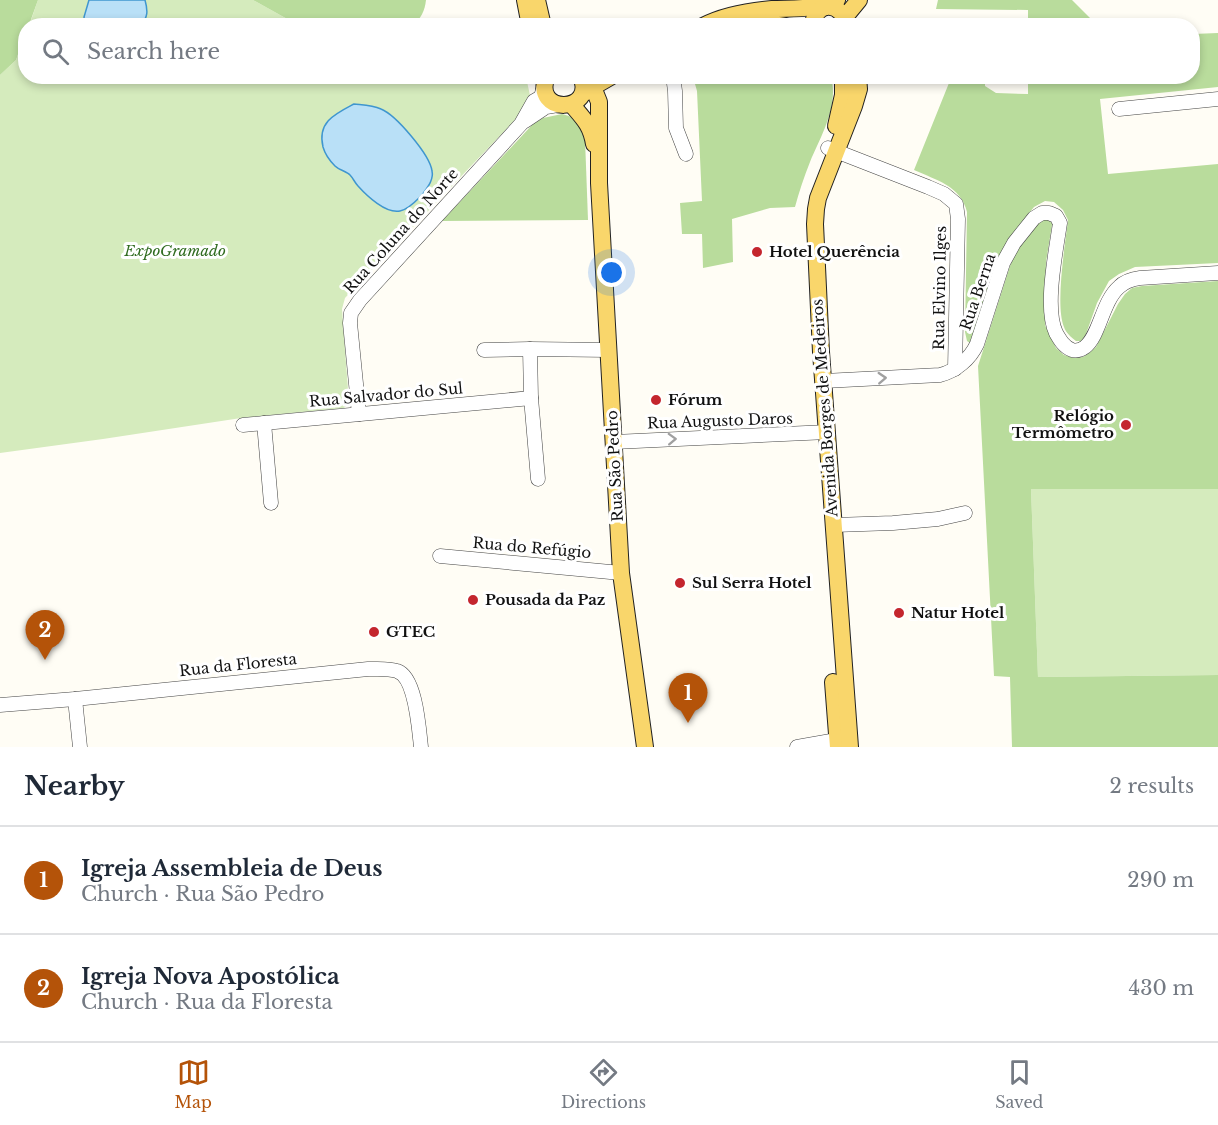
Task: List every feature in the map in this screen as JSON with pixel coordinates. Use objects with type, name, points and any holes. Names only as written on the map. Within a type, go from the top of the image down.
[{"type":"main road","points":[[525,0],[528,18]]},
{"type":"main road","points":[[537,0],[541,18]]},
{"type":"main road","points":[[848,18],[859,0]]},
{"type":"main road","points":[[832,3],[844,18]]},
{"type":"main road","points":[[724,18],[757,11],[832,3]]},
{"type":"main road","points":[[814,18],[819,10],[832,3]]},
{"type":"main road","points":[[545,84],[547,97],[552,102],[581,93],[598,91],[605,84]]},
{"type":"main road","name":"Avenida Borges de Medeiros","points":[[832,149],[842,106],[843,84]]},
{"type":"main road","name":"Avenida Borges de Medeiros","points":[[843,743],[811,273],[805,222],[811,193],[849,120],[859,84]]},
{"type":"main road","name":"Rua São Pedro","points":[[581,93],[599,183]]},
{"type":"main road","name":"Rua São Pedro","points":[[581,93],[592,132],[599,183],[621,573],[645,747]]},
{"type":"main road","name":"Avenida Borges de Medeiros","points":[[816,352],[824,381],[822,433],[834,525],[831,575]]},
{"type":"street","name":"Rua Coluna do Norte","points":[[359,414],[351,313],[360,300],[521,124],[534,102],[542,97],[544,84]]},
{"type":"street","points":[[674,84],[676,128],[686,154]]},
{"type":"street","name":"Rua Coluna do Norte","points":[[521,124],[546,107],[581,93]]},
{"type":"street","points":[[1119,109],[1218,99]]},
{"type":"street","name":"Rua Elvino Ilges","points":[[832,149],[944,194],[956,204],[958,219],[955,369]]},
{"type":"street","name":"Rua Berna","points":[[955,369],[972,354],[977,344],[1003,263],[1014,243],[1034,218],[1042,213],[1056,216],[1060,223],[1052,292],[1052,318],[1055,331],[1062,343],[1070,350],[1079,351],[1086,347],[1093,337],[1108,302],[1118,287],[1128,280],[1218,273]]},
{"type":"street","points":[[530,349],[531,398],[538,479]]},
{"type":"street","points":[[484,350],[608,350]]},
{"type":"street","points":[[824,381],[940,375],[955,369]]},
{"type":"street","name":"Rua Salvador do Sul","points":[[243,425],[531,398]]},
{"type":"street","points":[[264,423],[271,503]]},
{"type":"street","name":"Rua Augusto Daros","points":[[614,442],[822,433]]},
{"type":"street","points":[[834,525],[938,519],[965,513]]},
{"type":"street","name":"Rua do Refúgio","points":[[440,556],[621,573]]},
{"type":"street","name":"Rua da Floresta","points":[[0,705],[368,669],[397,670],[405,677],[414,698],[421,747]]},
{"type":"street","points":[[75,699],[80,747]]},
{"type":"street","points":[[796,747],[843,743]]},
{"type":"green space","points":[[0,0],[38,0],[32,18],[18,18],[18,54],[16,60],[0,75]]},
{"type":"green space","points":[[38,0],[253,0],[285,18],[32,18]]},
{"type":"green space","points":[[253,0],[426,0],[419,18],[285,18]]},
{"type":"green space","points":[[938,0],[1072,0],[1090,18],[1028,18],[1028,10],[936,9]]},
{"type":"green space","points":[[1218,33],[1218,87],[1100,99],[1108,174],[1218,164],[1218,263],[1135,267],[1119,274],[1109,281],[1097,303],[1082,341],[1076,341],[1065,329],[1060,305],[1068,220],[1063,210],[1054,202],[1045,201],[1034,207],[1009,243],[970,343],[967,341],[965,332],[967,212],[964,203],[953,190],[914,170],[949,84],[985,84],[996,93],[1028,94],[1028,84],[1200,84],[1200,34]]},
{"type":"green space","name":"ExpoGramado","points":[[18,54],[18,84],[528,84],[531,100],[515,120],[345,298],[342,309],[349,403],[344,408],[241,418],[0,453],[0,75],[16,60]]},
{"type":"green space","points":[[695,84],[832,84],[833,88],[828,121],[808,168],[795,207],[770,208],[732,219],[733,262],[703,268],[702,234],[682,234],[680,203],[702,201]]},
{"type":"green space","points":[[562,114],[583,125],[588,220],[442,221],[533,124],[543,118]]},
{"type":"green space","points":[[1044,217],[1053,219],[1046,262],[1045,325],[1056,348],[1064,355],[1074,358],[1083,357],[1096,347],[1118,304],[1132,288],[1218,281],[1218,489],[1031,489],[1038,677],[1218,675],[1218,747],[1012,747],[1010,677],[994,676],[978,366],[1019,244]]},
{"type":"green space","points":[[1031,489],[1218,489],[1218,675],[1038,677]]},
{"type":"water","points":[[89,0],[145,0],[145,18],[84,17]]},
{"type":"water","points":[[354,104],[381,109],[395,119],[411,136],[430,164],[432,178],[430,184],[422,195],[406,209],[389,210],[377,203],[357,185],[350,175],[335,166],[325,152],[322,138],[325,125],[334,115]]},
{"type":"place","name":"Hotel Querência","points":[[757,252]]},
{"type":"place","name":"Fórum","points":[[656,400]]},
{"type":"place","name":"Relógio Termômetro","points":[[1126,425]]},
{"type":"place","name":"Sul Serra Hotel","points":[[680,583]]},
{"type":"place","name":"Pousada da Paz","points":[[473,600]]},
{"type":"place","name":"Natur Hotel","points":[[899,613]]},
{"type":"place","name":"GTEC","points":[[374,632]]},
{"type":"place","name":"Igreja Nova Apostólica","points":[[45,660]]},
{"type":"place","name":"Igreja Assembleia de Deus","points":[[688,723]]}]
